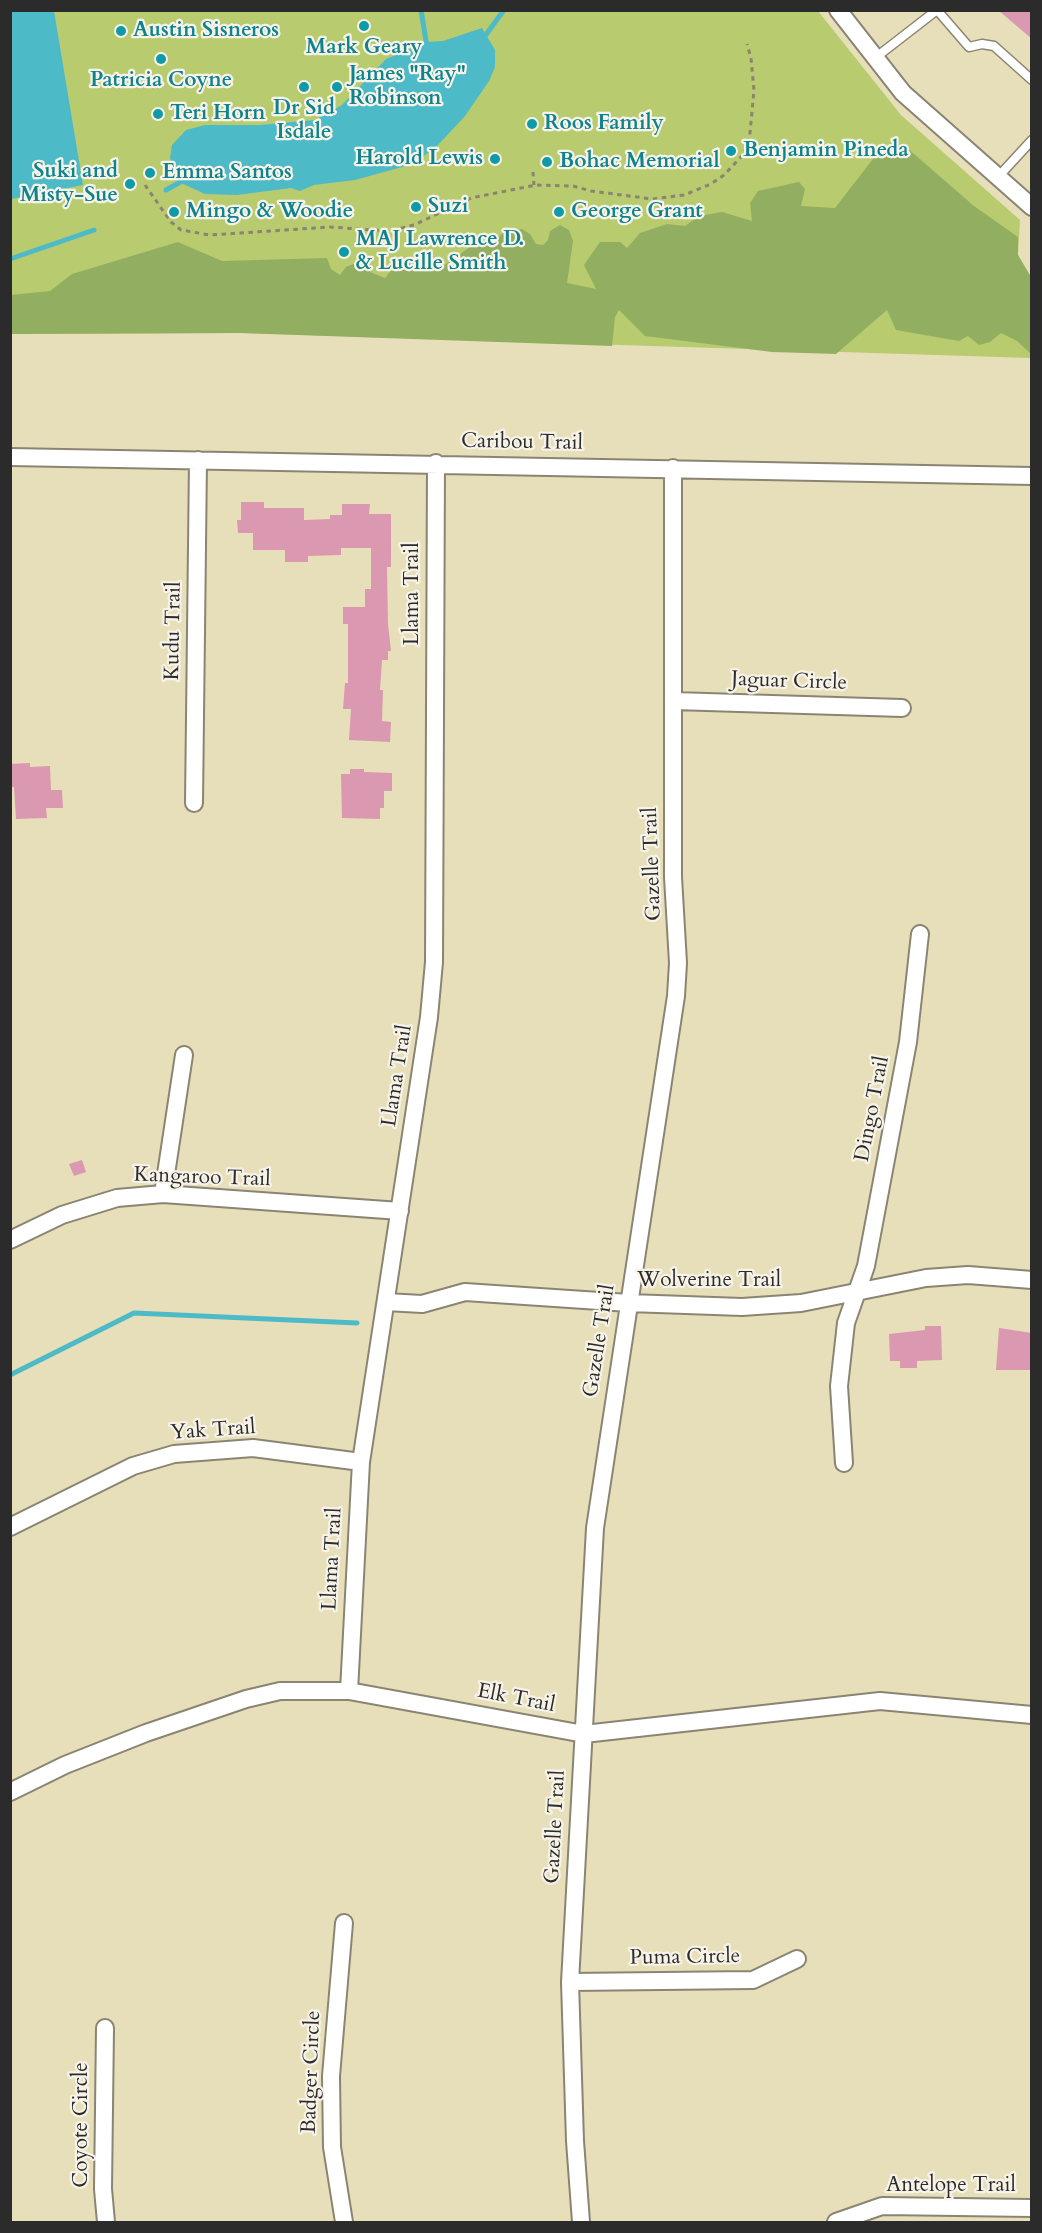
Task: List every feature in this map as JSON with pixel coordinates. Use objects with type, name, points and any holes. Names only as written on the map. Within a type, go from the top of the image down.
[{"type":"street","points":[[838,10],[910,99],[1032,207]]},
{"type":"street","name":"Caribou Trail","points":[[10,457],[436,463],[1032,476]]},
{"type":"street","name":"Kudu Trail","points":[[194,803],[198,460]]},
{"type":"street","name":"Llama Trail","points":[[349,1690],[361,1462],[429,1017],[434,962],[436,463]]},
{"type":"street","name":"Gazelle Trail","points":[[581,2223],[575,2141],[570,1982],[594,1528],[676,996],[677,929],[673,877],[673,468]]},
{"type":"street","name":"Jaguar Circle","points":[[674,701],[902,708]]},
{"type":"street","name":"Dingo Trail","points":[[844,1463],[839,1386],[846,1323],[866,1266],[908,1042],[920,934]]},
{"type":"street","points":[[163,1194],[184,1055]]},
{"type":"street","name":"Kangaroo Trail","points":[[10,1240],[62,1215],[106,1201],[163,1194],[400,1211]]},
{"type":"street","name":"Wolverine Trail","points":[[386,1302],[422,1304],[465,1292],[629,1303],[742,1307],[801,1303],[926,1278],[968,1275],[1032,1280]]},
{"type":"street","name":"Yak Trail","points":[[10,1527],[133,1466],[174,1454],[253,1448],[361,1462]]},
{"type":"street","name":"Elk Trail","points":[[10,1792],[65,1765],[146,1733],[246,1699],[280,1691],[349,1690],[584,1734],[880,1701],[1032,1714]]},
{"type":"street","name":"Badger Circle","points":[[344,1923],[331,2076],[332,2147],[344,2223]]},
{"type":"street","name":"Puma Circle","points":[[570,1982],[753,1980],[797,1959]]},
{"type":"street","name":"Coyote Circle","points":[[105,2028],[103,2189],[106,2223]]},
{"type":"street","name":"Antelope Trail","points":[[836,2223],[882,2206],[1032,2208]]},
{"type":"lane","points":[[875,58],[937,10],[969,47],[982,44],[994,46],[1032,80]]},
{"type":"lane","points":[[998,177],[1032,140]]},
{"type":"path","points":[[145,185],[162,212],[176,226],[194,234],[210,235],[330,227],[388,231],[414,225],[471,198],[534,185],[573,186],[611,195],[651,199],[684,195],[711,184],[733,168],[748,143],[754,90],[752,58],[747,44]]},
{"type":"path","points":[[533,172],[534,185]]},
{"type":"green space","points":[[10,11],[818,11],[901,115],[1020,220],[1018,255],[1031,277],[1031,358],[241,333],[11,334]]},
{"type":"green space","points":[[906,147],[974,206],[1018,237],[1018,255],[1031,277],[1031,354],[1017,341],[1001,333],[990,342],[979,345],[968,336],[959,341],[896,330],[887,310],[836,354],[772,352],[645,336],[619,310],[615,317],[612,346],[241,333],[11,334],[11,295],[50,291],[72,274],[178,242],[222,261],[327,258],[331,269],[340,275],[346,267],[356,263],[365,263],[370,272],[385,278],[398,262],[410,259],[438,270],[474,244],[491,245],[505,231],[522,229],[530,234],[536,244],[543,245],[548,240],[550,231],[560,225],[569,230],[573,241],[567,283],[596,289],[584,265],[600,242],[620,242],[627,248],[640,233],[667,224],[685,226],[699,216],[722,212],[752,221],[750,203],[758,191],[799,182],[805,189],[801,206],[835,208],[879,151]]},
{"type":"water","points":[[11,10],[54,11],[83,185],[11,199]]},
{"type":"water","points":[[482,28],[495,50],[495,67],[489,81],[465,116],[437,146],[413,164],[355,180],[314,185],[300,191],[291,188],[237,195],[205,194],[179,182],[170,158],[172,145],[186,130],[205,125],[260,125],[315,120],[342,105],[386,59],[427,42],[443,41]]},
{"type":"building","points":[[998,10],[1032,10],[1032,39]]},
{"type":"building","points":[[241,502],[264,502],[264,508],[304,508],[304,520],[330,519],[330,515],[342,515],[342,504],[370,504],[369,514],[391,514],[391,567],[387,567],[391,651],[388,651],[388,660],[382,660],[380,690],[383,690],[382,721],[391,722],[390,742],[349,740],[351,709],[343,709],[345,683],[348,683],[348,624],[343,624],[343,607],[365,607],[365,589],[371,589],[371,548],[341,548],[341,555],[308,556],[308,562],[285,562],[285,550],[253,550],[253,533],[238,533],[237,520],[241,520]]},
{"type":"building","points":[[30,763],[30,767],[50,766],[51,790],[62,790],[63,808],[46,808],[47,818],[16,819],[14,787],[10,787],[10,764]]},
{"type":"building","points":[[350,769],[392,773],[392,791],[384,791],[384,808],[380,808],[380,819],[342,818],[341,774],[350,774]]},
{"type":"building","points":[[82,1160],[86,1172],[74,1176],[69,1164]]},
{"type":"building","points":[[925,1326],[941,1326],[942,1360],[917,1361],[917,1368],[900,1368],[900,1361],[890,1361],[889,1334],[925,1330]]},
{"type":"building","points":[[999,1328],[1032,1333],[1032,1370],[996,1370]]},
{"type":"waterway","points":[[421,10],[427,47]]},
{"type":"waterway","points":[[482,40],[504,10]]},
{"type":"waterway","points":[[166,190],[184,180]]},
{"type":"waterway","points":[[10,259],[94,230]]},
{"type":"waterway","points":[[10,1375],[134,1313],[357,1323]]},
{"type":"place","name":"Mark Geary","points":[[364,26]]},
{"type":"place","name":"Austin Sisneros","points":[[121,31]]},
{"type":"place","name":"Patricia Coyne","points":[[161,59]]},
{"type":"place","name":"Dr Sid Isdale","points":[[304,87]]},
{"type":"place","name":"James \"Ray\" Robinson","points":[[337,87]]},
{"type":"place","name":"Teri Horn","points":[[158,114]]},
{"type":"place","name":"Roos Family","points":[[532,124]]},
{"type":"place","name":"Benjamin Pineda","points":[[731,151]]},
{"type":"place","name":"Harold Lewis","points":[[495,159]]},
{"type":"place","name":"Bohac Memorial","points":[[547,162]]},
{"type":"place","name":"Emma Santos","points":[[150,173]]},
{"type":"place","name":"Suki and Misty-Sue","points":[[130,184]]},
{"type":"place","name":"Suzi","points":[[416,207]]},
{"type":"place","name":"Mingo & Woodie","points":[[174,212]]},
{"type":"place","name":"George Grant","points":[[559,212]]},
{"type":"place","name":"MAJ Lawrence D. & Lucille Smith","points":[[344,252]]}]
